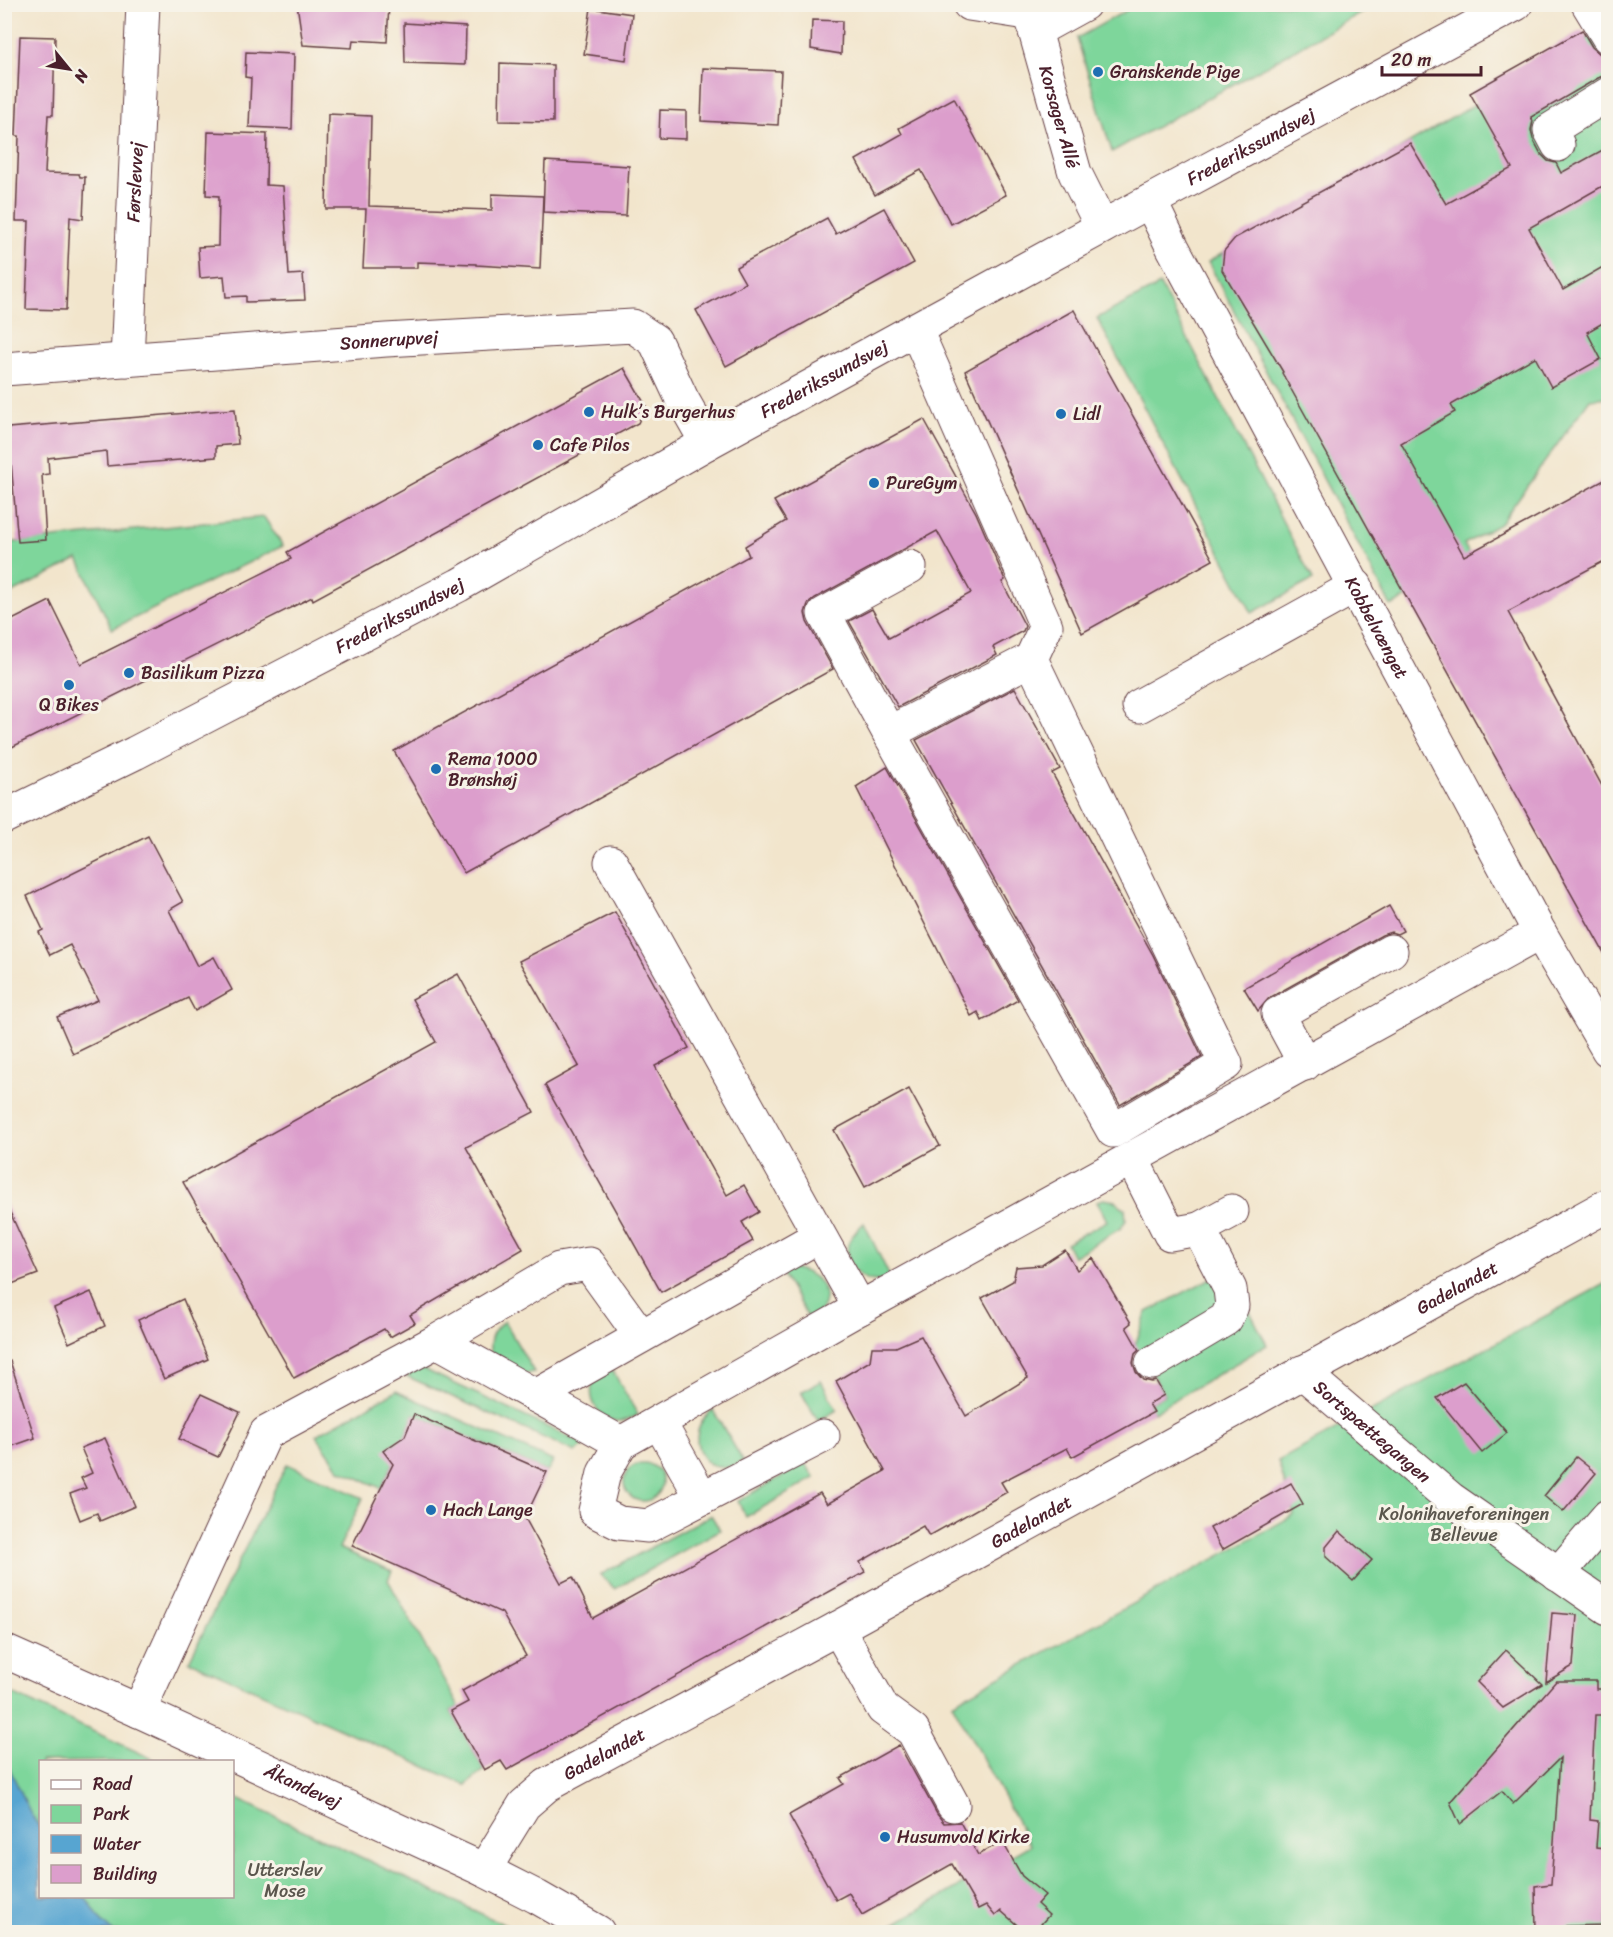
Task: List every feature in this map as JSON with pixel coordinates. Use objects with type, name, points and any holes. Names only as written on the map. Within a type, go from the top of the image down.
[{"type":"street","name":"Førslevvej","points":[[127,360],[143,4]]},
{"type":"street","points":[[969,4],[1029,16],[1084,4]]},
{"type":"street","name":"Frederikssundsvej","points":[[4,817],[135,753],[459,585],[707,443],[1516,4]]},
{"type":"street","points":[[1588,4],[1608,38]]},
{"type":"street","name":"Korsager Allé","points":[[1029,16],[1075,173],[1102,227]]},
{"type":"street","points":[[1558,145],[1550,130],[1608,94]]},
{"type":"street","name":"Kobbelvænget","points":[[1150,201],[1173,248],[1540,933],[1606,1040]]},
{"type":"street","name":"Sonnerupvej","points":[[4,369],[386,340],[633,326],[655,341],[682,399],[707,443]]},
{"type":"street","points":[[889,733],[1031,659],[1046,626],[916,330]]},
{"type":"street","points":[[910,567],[824,614],[1113,1131],[1226,1064],[1031,659]]},
{"type":"street","points":[[1139,706],[1356,586]]},
{"type":"street","points":[[611,862],[860,1308]]},
{"type":"street","points":[[823,1436],[648,1526],[619,1523],[595,1512],[604,1473],[621,1443],[860,1308],[1540,933]]},
{"type":"street","points":[[1305,1064],[1278,1014],[1391,951]]},
{"type":"street","points":[[1132,1159],[1170,1234],[1199,1229],[1232,1211]]},
{"type":"street","name":"Gadelandet","points":[[484,1870],[524,1805],[547,1785],[838,1628],[1608,1204]]},
{"type":"street","points":[[1152,1363],[1226,1319],[1232,1306],[1230,1289],[1199,1229]]},
{"type":"street","points":[[536,1396],[819,1236]]},
{"type":"street","points":[[139,1711],[266,1433],[437,1341],[559,1269],[589,1264],[641,1336]]},
{"type":"street","points":[[437,1341],[621,1443]]},
{"type":"street","name":"Sortspættegangen","points":[[1302,1372],[1451,1499],[1608,1608]]},
{"type":"street","points":[[659,1422],[702,1498]]},
{"type":"street","points":[[1558,1574],[1608,1516]]},
{"type":"street","points":[[838,1628],[883,1709],[913,1731],[953,1804]]},
{"type":"street","name":"Åkandevej","points":[[4,1651],[484,1870],[598,1932]]},
{"type":"green space","points":[[1136,5],[1375,5],[1112,152],[1077,38]]},
{"type":"green space","points":[[1606,27],[1608,28],[1608,397],[1590,399],[1500,524],[1464,544],[1473,562],[1391,606],[1208,262]]},
{"type":"green space","points":[[1160,285],[1313,580],[1252,613],[1097,318]]},
{"type":"green space","points":[[264,517],[283,546],[112,629],[78,559],[5,597],[5,543]]},
{"type":"green space","points":[[1104,1199],[1115,1201],[1125,1209],[1126,1220],[1121,1228],[1073,1257],[1066,1243],[1107,1221],[1097,1201]]},
{"type":"green space","points":[[864,1223],[890,1277],[884,1280],[864,1278],[858,1274],[850,1262],[847,1249],[849,1242],[853,1234]]},
{"type":"green space","points":[[791,1268],[812,1275],[823,1288],[824,1304],[819,1313],[810,1321],[781,1272]]},
{"type":"green space","points":[[1215,1276],[1224,1308],[1143,1360],[1135,1345],[1147,1312]]},
{"type":"green space","name":"Kolonihaveforeningen Bellevue","points":[[1608,1282],[1608,1932],[881,1932],[1030,1845],[952,1703],[1294,1515],[1278,1461]]},
{"type":"green space","points":[[1238,1288],[1267,1345],[1154,1412],[1149,1404],[1164,1395],[1151,1372]]},
{"type":"green space","points":[[504,1321],[534,1372],[519,1376],[490,1353],[493,1335]]},
{"type":"green space","points":[[610,1366],[638,1415],[620,1421],[612,1420],[605,1417],[594,1405],[591,1390],[593,1382]]},
{"type":"green space","points":[[419,1367],[586,1445],[575,1452],[406,1376]]},
{"type":"green space","points":[[821,1381],[837,1410],[818,1421],[801,1392]]},
{"type":"green space","points":[[396,1391],[553,1461],[547,1472],[415,1414],[400,1446],[393,1444],[389,1447],[393,1464],[381,1488],[340,1470],[316,1435]]},
{"type":"green space","points":[[713,1410],[743,1461],[732,1467],[718,1467],[709,1463],[698,1448],[699,1427],[704,1418]]},
{"type":"green space","points":[[643,1463],[657,1468],[662,1482],[657,1496],[643,1501],[629,1496],[624,1482],[629,1468]]},
{"type":"green space","points":[[805,1463],[815,1478],[746,1517],[738,1501]]},
{"type":"green space","points":[[287,1464],[363,1498],[339,1548],[392,1571],[388,1580],[459,1707],[451,1711],[484,1770],[466,1785],[189,1661]]},
{"type":"green space","points":[[711,1515],[720,1530],[615,1589],[600,1575]]},
{"type":"green space","name":"Utterslev Mose","points":[[4,1690],[155,1760],[39,1760],[39,1898],[234,1898],[234,1797],[520,1932],[5,1932]]},
{"type":"water","points":[[5,1759],[39,1826],[39,1898],[86,1898],[103,1923],[114,1932],[5,1932]]},
{"type":"building","points":[[297,4],[389,4],[387,42],[353,40],[352,48],[303,45]]},
{"type":"building","points":[[591,8],[632,14],[626,60],[584,54]]},
{"type":"building","points":[[812,20],[842,21],[841,54],[811,49]]},
{"type":"building","points":[[404,23],[466,27],[465,65],[405,63]]},
{"type":"building","points":[[1582,30],[1592,47],[1600,54],[1608,56],[1608,74],[1531,117],[1533,121],[1531,130],[1541,154],[1548,161],[1556,163],[1561,173],[1608,147],[1608,183],[1529,228],[1563,290],[1608,264],[1608,320],[1587,332],[1601,359],[1551,387],[1535,357],[1451,405],[1455,412],[1401,443],[1464,556],[1608,478],[1608,559],[1508,612],[1608,797],[1608,960],[1283,372],[1222,270],[1224,251],[1235,238],[1410,143],[1446,204],[1512,168],[1470,93]]},
{"type":"building","points":[[20,36],[55,37],[53,115],[48,115],[45,173],[79,174],[80,177],[85,177],[83,219],[70,217],[66,310],[26,309],[29,221],[16,221],[19,136],[16,136]]},
{"type":"building","points":[[246,52],[294,54],[292,129],[249,127],[251,78],[245,77]]},
{"type":"building","points":[[500,63],[553,65],[553,122],[499,121]]},
{"type":"building","points":[[703,68],[781,71],[778,125],[701,121]]},
{"type":"building","points":[[954,98],[1006,195],[951,224],[921,170],[875,195],[856,160],[902,134],[899,128]]},
{"type":"building","points":[[660,110],[686,111],[686,139],[659,138]]},
{"type":"building","points":[[328,114],[371,116],[369,206],[492,210],[492,194],[543,196],[540,269],[417,262],[417,268],[363,268],[366,209],[326,209]]},
{"type":"building","points":[[208,132],[267,134],[266,185],[283,186],[289,275],[303,274],[305,300],[246,302],[246,296],[226,297],[224,276],[200,278],[198,247],[218,246],[219,196],[206,195]]},
{"type":"building","points":[[545,161],[629,166],[626,216],[543,212]]},
{"type":"building","points":[[884,208],[914,263],[726,366],[696,310],[745,283],[736,267],[827,218],[836,234]]},
{"type":"building","points":[[1074,310],[1213,560],[1082,633],[965,371]]},
{"type":"building","points":[[624,368],[646,406],[638,423],[313,600],[312,597],[4,751],[4,624],[50,601],[81,664],[291,559],[287,552]]},
{"type":"building","points":[[235,409],[238,444],[216,446],[216,457],[107,466],[106,451],[48,458],[49,474],[42,475],[46,540],[18,542],[8,428]]},
{"type":"building","points":[[924,419],[976,513],[1005,580],[1002,582],[1025,626],[1023,631],[993,647],[997,655],[898,707],[849,621],[872,609],[889,638],[971,593],[937,531],[808,604],[805,613],[807,622],[833,669],[464,873],[394,751],[749,556],[745,546],[786,521],[774,501]]},
{"type":"building","points":[[1015,688],[1060,769],[1052,773],[1153,955],[1202,1057],[1120,1105],[916,740]]},
{"type":"building","points":[[887,767],[1018,1000],[982,1021],[978,1012],[971,1016],[856,787]]},
{"type":"building","points":[[148,836],[183,902],[169,910],[197,966],[214,957],[232,990],[195,1011],[188,998],[73,1054],[57,1017],[98,1000],[70,945],[50,955],[39,932],[43,930],[27,896]]},
{"type":"building","points":[[1389,906],[1403,931],[1397,934],[1391,932],[1382,935],[1269,998],[1258,1011],[1244,988]]},
{"type":"building","points":[[615,912],[689,1048],[655,1066],[727,1195],[744,1185],[759,1212],[742,1222],[753,1241],[661,1292],[545,1085],[579,1066],[519,961]]},
{"type":"building","points":[[458,974],[534,1112],[466,1147],[523,1249],[410,1315],[415,1323],[390,1337],[384,1329],[294,1378],[183,1182],[436,1042],[412,999]]},
{"type":"building","points":[[909,1089],[940,1146],[865,1187],[834,1130]]},
{"type":"building","points":[[4,1199],[38,1274],[4,1287]]},
{"type":"building","points":[[1065,1250],[1077,1270],[1093,1258],[1131,1323],[1126,1327],[1139,1350],[1135,1354],[1133,1363],[1136,1372],[1143,1380],[1156,1381],[1164,1395],[1149,1404],[1154,1412],[1072,1457],[1067,1448],[1001,1482],[1007,1492],[929,1536],[923,1526],[860,1562],[865,1572],[507,1770],[501,1761],[484,1770],[451,1711],[468,1702],[462,1691],[526,1656],[502,1613],[352,1546],[393,1464],[383,1451],[405,1436],[414,1414],[547,1472],[525,1518],[561,1583],[573,1577],[593,1618],[820,1493],[827,1504],[885,1471],[836,1381],[870,1361],[872,1347],[896,1347],[921,1336],[966,1416],[1028,1378],[982,1298],[1013,1281],[1016,1267],[1042,1265]]},
{"type":"building","points":[[91,1292],[105,1326],[69,1343],[54,1308]]},
{"type":"building","points":[[183,1299],[208,1359],[164,1379],[138,1320]]},
{"type":"building","points":[[4,1361],[10,1361],[35,1438],[4,1449]]},
{"type":"building","points":[[1464,1382],[1507,1433],[1482,1453],[1437,1398]]},
{"type":"building","points":[[201,1394],[240,1412],[218,1457],[179,1439]]},
{"type":"building","points":[[105,1438],[135,1506],[100,1521],[97,1513],[80,1520],[70,1494],[86,1488],[81,1478],[92,1473],[81,1448]]},
{"type":"building","points":[[1576,1457],[1596,1473],[1563,1512],[1544,1496]]},
{"type":"building","points":[[1291,1483],[1303,1504],[1222,1550],[1210,1528]]},
{"type":"building","points":[[1339,1531],[1372,1560],[1353,1581],[1326,1557],[1326,1547]]},
{"type":"building","points":[[1552,1613],[1577,1615],[1573,1666],[1546,1682]]},
{"type":"building","points":[[1506,1650],[1542,1684],[1503,1708],[1477,1682]]},
{"type":"building","points":[[1556,1681],[1596,1681],[1596,1689],[1608,1689],[1608,1715],[1595,1715],[1590,1820],[1598,1821],[1596,1847],[1605,1848],[1607,1925],[1566,1926],[1566,1930],[1536,1931],[1535,1886],[1551,1884],[1560,1758],[1513,1804],[1502,1791],[1460,1824],[1450,1802]]},
{"type":"building","name":"Husumvold Kirke","points":[[899,1745],[944,1823],[960,1822],[978,1855],[1002,1841],[1022,1876],[1045,1895],[1037,1904],[1049,1915],[1034,1932],[1025,1932],[1001,1911],[995,1916],[986,1905],[978,1909],[952,1864],[862,1915],[849,1893],[836,1900],[789,1815],[844,1784],[840,1778]]},
{"type":"place","name":"Granskende Pige","points":[[1098,72]]},
{"type":"place","name":"Hulk’s Burgerhus","points":[[589,412]]},
{"type":"place","name":"Lidl","points":[[1061,414]]},
{"type":"place","name":"Cafe Pilos","points":[[538,445]]},
{"type":"place","name":"PureGym","points":[[874,483]]},
{"type":"place","name":"Basilikum Pizza","points":[[129,673]]},
{"type":"place","name":"Q Bikes","points":[[69,685]]},
{"type":"place","name":"Rema 1000 Brønshøj","points":[[436,769]]},
{"type":"place","name":"Hach Lange","points":[[431,1510]]},
{"type":"place","name":"Husumvold Kirke","points":[[885,1837]]}]
